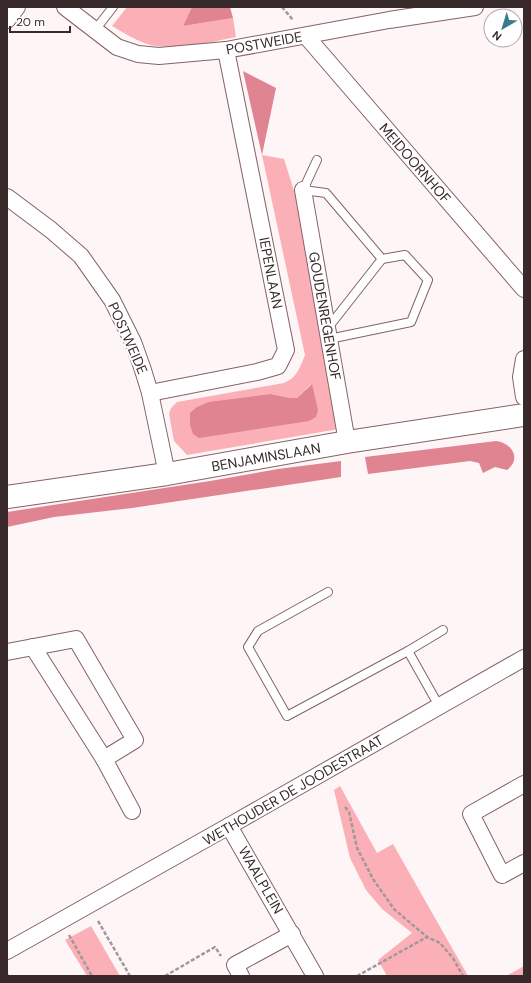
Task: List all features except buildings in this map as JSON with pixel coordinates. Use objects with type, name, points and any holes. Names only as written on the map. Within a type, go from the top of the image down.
[{"type":"street","points":[[7,20],[17,7]]},
{"type":"street","name":"POSTWEIDE","points":[[65,7],[117,47],[138,54],[159,56],[226,50],[306,36],[388,14],[475,7]]},
{"type":"street","name":"MEIDOORNHOF","points":[[306,36],[524,290]]},
{"type":"street","name":"IEPENLAAN","points":[[150,393],[257,372],[278,366],[286,350],[226,50]]},
{"type":"street","name":"GOUDENREGENHOF","points":[[303,190],[347,445]]},
{"type":"street","name":"POSTWEIDE","points":[[7,197],[51,230],[81,256],[112,300],[133,342],[143,370],[150,393],[167,474]]},
{"type":"street","points":[[524,359],[521,377],[524,398]]},
{"type":"street","name":"BENJAMINSLAAN","points":[[7,497],[167,474],[524,415]]},
{"type":"street","points":[[7,652],[76,639],[135,740],[104,759]]},
{"type":"street","points":[[33,647],[104,759],[132,811]]},
{"type":"street","name":"WETHOUDER DE JOODESTRAAT","points":[[7,951],[524,658]]},
{"type":"street","points":[[524,784],[471,814],[502,875],[524,863]]},
{"type":"street","name":"WAALPLEIN","points":[[229,826],[315,976]]},
{"type":"street","points":[[238,970],[292,934]]},
{"type":"lane","points":[[95,30],[112,7]]},
{"type":"lane","points":[[317,160],[303,190],[326,193],[382,259]]},
{"type":"lane","points":[[405,255],[428,280],[411,322],[328,334],[382,259],[405,255]]},
{"type":"lane","points":[[328,592],[258,631],[248,647],[287,716],[408,651],[443,630]]},
{"type":"lane","points":[[408,651],[439,706]]},
{"type":"path","points":[[345,807],[349,812],[357,848],[373,879],[394,909],[427,937],[440,944],[453,958],[463,976]]},
{"type":"path","points":[[89,905],[130,976]]},
{"type":"path","points":[[61,921],[92,976]]},
{"type":"path","points":[[357,976],[427,937]]},
{"type":"path","points":[[165,976],[215,947],[224,963],[238,970]]},
{"type":"shaded area","points":[[127,7],[192,7],[183,26],[233,18],[236,37],[177,47],[152,45],[134,38],[112,26]]},
{"type":"shaded area","points":[[192,7],[230,7],[233,18],[183,26]]},
{"type":"shaded area","points":[[243,71],[276,88],[262,155]]},
{"type":"shaded area","points":[[262,155],[284,159],[300,210],[339,429],[187,455],[174,441],[169,414],[171,408],[177,402],[284,383],[295,375],[300,368],[305,355]],"holes":[[[311,384],[309,421],[271,394],[297,398]]]},
{"type":"shaded area","points":[[312,384],[318,410],[316,417],[309,421],[199,438],[193,434],[190,425],[190,413],[197,407],[209,402],[271,394],[297,398]]},
{"type":"shaded area","points":[[496,441],[507,445],[513,452],[514,461],[507,470],[495,467],[483,473],[479,463],[470,461],[368,474],[365,457]]},
{"type":"shaded area","points":[[341,461],[341,477],[132,508],[54,517],[7,527],[7,512],[278,469]]},
{"type":"shaded area","points":[[340,786],[377,853],[393,844],[468,976],[387,976],[378,960],[412,933],[382,909],[366,890],[350,858],[334,790]]},
{"type":"shaded area","points":[[91,926],[120,976],[87,976],[65,940]]},
{"type":"shaded area","points":[[524,966],[524,976],[506,976]]}]
